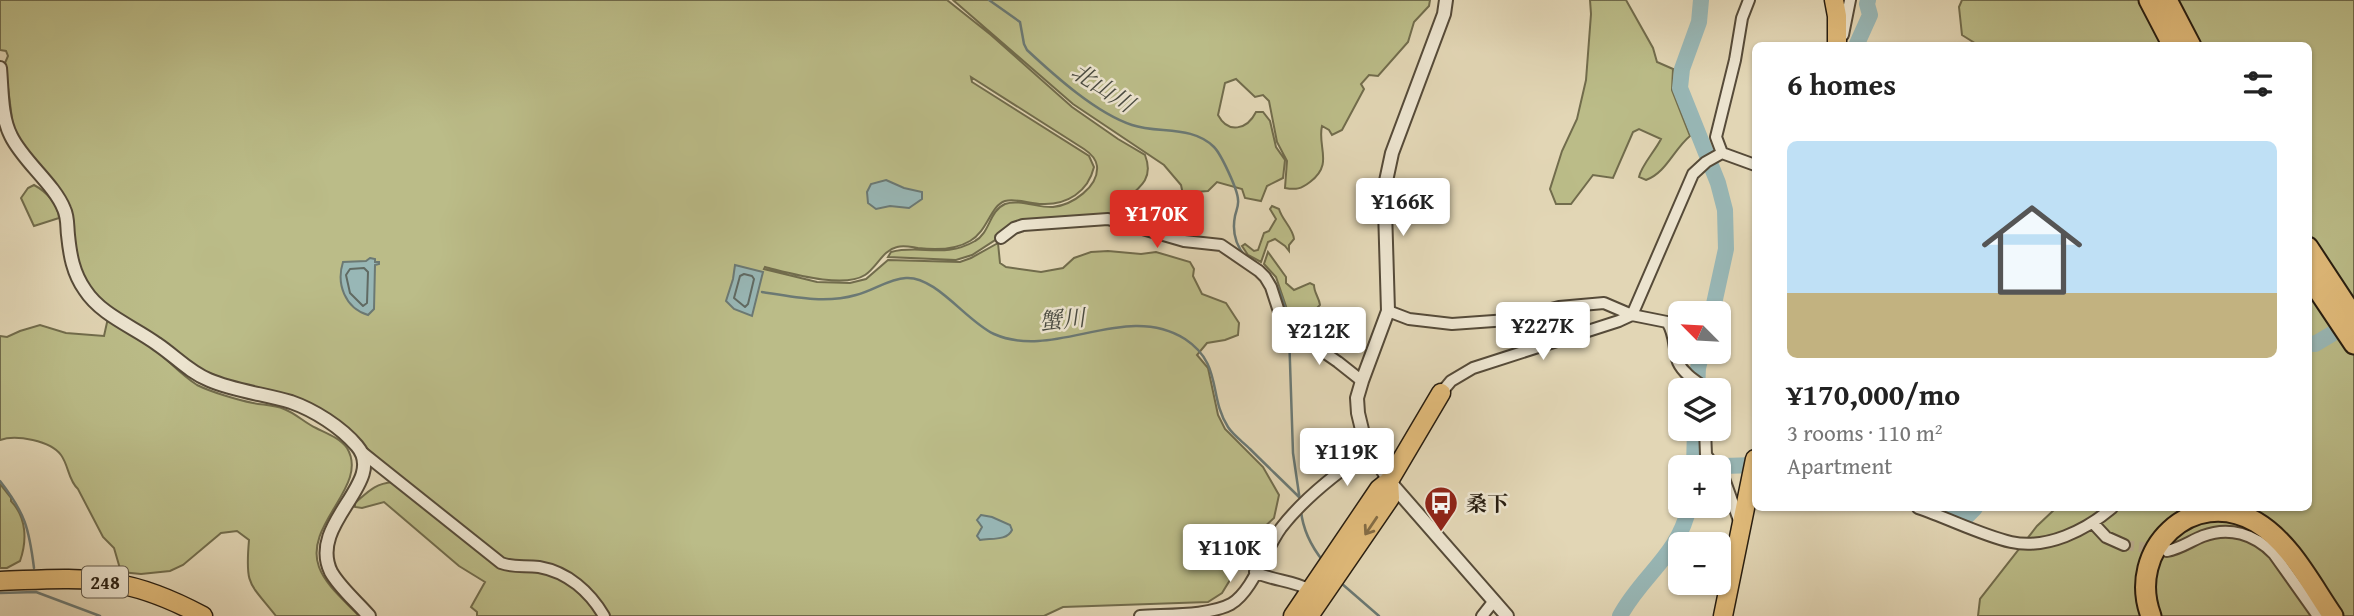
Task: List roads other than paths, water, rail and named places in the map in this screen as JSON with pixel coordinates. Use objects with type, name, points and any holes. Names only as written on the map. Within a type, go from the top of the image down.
[{"type":"highway","points":[[1834,0],[1837,42]]},
{"type":"highway","points":[[2149,0],[2171,42]]},
{"type":"highway","points":[[2168,0],[2189,42]]},
{"type":"highway","points":[[2312,253],[2354,317]]},
{"type":"highway","points":[[2312,281],[2354,344]]},
{"type":"highway","points":[[1293,616],[1337,563],[1379,489],[1389,481],[1441,393]]},
{"type":"highway","points":[[1723,616],[1752,477]]},
{"type":"highway","points":[[2139,616],[2133,578],[2140,554],[2159,524],[2180,511]]},
{"type":"highway","points":[[2258,511],[2275,522],[2289,537],[2345,616]]},
{"type":"highway","points":[[2151,616],[2146,602],[2145,577],[2156,545],[2164,534],[2184,520],[2196,515],[2221,512],[2246,517],[2268,530],[2296,561],[2333,616]]},
{"type":"highway","name":"248","points":[[0,581],[78,579],[113,583],[149,592],[203,616]]},
{"type":"highway","points":[[1314,614],[1319,584]]},
{"type":"street","points":[[1446,0],[1444,14],[1392,153],[1386,181],[1388,311],[1357,398],[1358,414],[1359,424],[1370,450],[1389,481],[1507,616]]},
{"type":"street","points":[[1721,154],[1716,137],[1735,60],[1741,18],[1749,0]]},
{"type":"street","points":[[1839,42],[1844,33],[1850,0]]},
{"type":"street","points":[[0,68],[5,115],[11,138],[64,207],[72,265],[93,301],[198,374],[221,384],[302,407],[339,430],[363,453],[501,563],[511,567],[540,568],[573,582],[586,591],[604,616]]},
{"type":"street","points":[[1441,393],[1451,381],[1473,368],[1632,315],[1693,174],[1721,154],[1752,164]]},
{"type":"street","points":[[1001,238],[1023,225],[1108,219],[1172,238],[1221,245],[1265,277],[1283,324],[1362,381]]},
{"type":"street","points":[[1388,311],[1409,318],[1452,324],[1508,320],[1559,307],[1604,303],[1632,315],[1667,322],[1673,331],[1678,362],[1691,378]]},
{"type":"street","points":[[1140,616],[1200,614],[1222,608],[1238,599],[1245,592],[1270,544],[1293,515],[1370,450]]},
{"type":"street","points":[[363,453],[363,476],[331,529],[327,541],[327,558],[331,571],[369,616]]},
{"type":"street","points":[[1731,503],[1741,528]]},
{"type":"street","points":[[1926,511],[2013,542],[2061,537],[2093,523],[2108,511]]},
{"type":"street","points":[[2093,523],[2106,537],[2124,545]]},
{"type":"street","points":[[2168,551],[2216,532],[2227,531],[2249,536],[2274,554],[2318,616]]},
{"type":"street","points":[[1255,572],[1268,578],[1299,584],[1319,584]]},
{"type":"street","points":[[1482,616],[1493,601]]},
{"type":"water","points":[[886,180],[922,192],[922,199],[909,208],[890,206],[876,209],[868,203],[867,192],[871,184]]},
{"type":"water","points":[[370,258],[379,264],[375,265],[374,309],[368,315],[360,312],[348,301],[342,287],[341,270],[343,262],[366,261]]},
{"type":"water","points":[[735,265],[763,272],[752,316],[734,309],[726,301]]},
{"type":"water","points":[[981,515],[1010,525],[1010,534],[980,540],[977,536],[982,527],[977,520]]},
{"type":"waterway","name":"北山川","points":[[989,0],[1020,22],[1027,50],[1090,103],[1132,125],[1186,133],[1205,140],[1214,147],[1229,172],[1237,195],[1234,232],[1245,256]]},
{"type":"waterway","points":[[1701,0],[1699,22],[1682,69],[1680,88],[1718,183],[1725,210],[1726,249],[1715,301]]},
{"type":"waterway","points":[[1858,42],[1870,15],[1868,0]]},
{"type":"waterway","name":"北山川","points":[[1259,265],[1275,283],[1288,323]]},
{"type":"waterway","name":"蟹川","points":[[762,292],[809,299],[833,299],[856,295],[893,281],[917,279],[940,292],[984,328],[994,334],[1017,340],[1041,341],[1138,326],[1162,329],[1185,339],[1197,349],[1210,370],[1218,404],[1228,427],[1299,497]]},
{"type":"waterway","points":[[2312,344],[2352,322]]},
{"type":"waterway","name":"北山川","points":[[1289,333],[1293,453],[1300,501]]},
{"type":"waterway","points":[[1698,378],[1699,364]]},
{"type":"waterway","points":[[1694,455],[1695,441]]},
{"type":"waterway","points":[[1731,466],[1752,465]]},
{"type":"waterway","points":[[0,481],[25,522],[34,568]]},
{"type":"waterway","name":"北山川","points":[[1301,511],[1308,538],[1323,561]]},
{"type":"waterway","points":[[1947,511],[1966,517],[1972,511]]},
{"type":"waterway","points":[[1620,616],[1669,551],[1685,518]]},
{"type":"waterway","name":"北山川","points":[[1341,583],[1379,616]]},
{"type":"waterway","points":[[0,593],[36,592],[100,616]]},
{"type":"tunnel","points":[[2124,545],[2158,549]]},
{"type":"place","name":"桑下","points":[[1441,533]]}]
